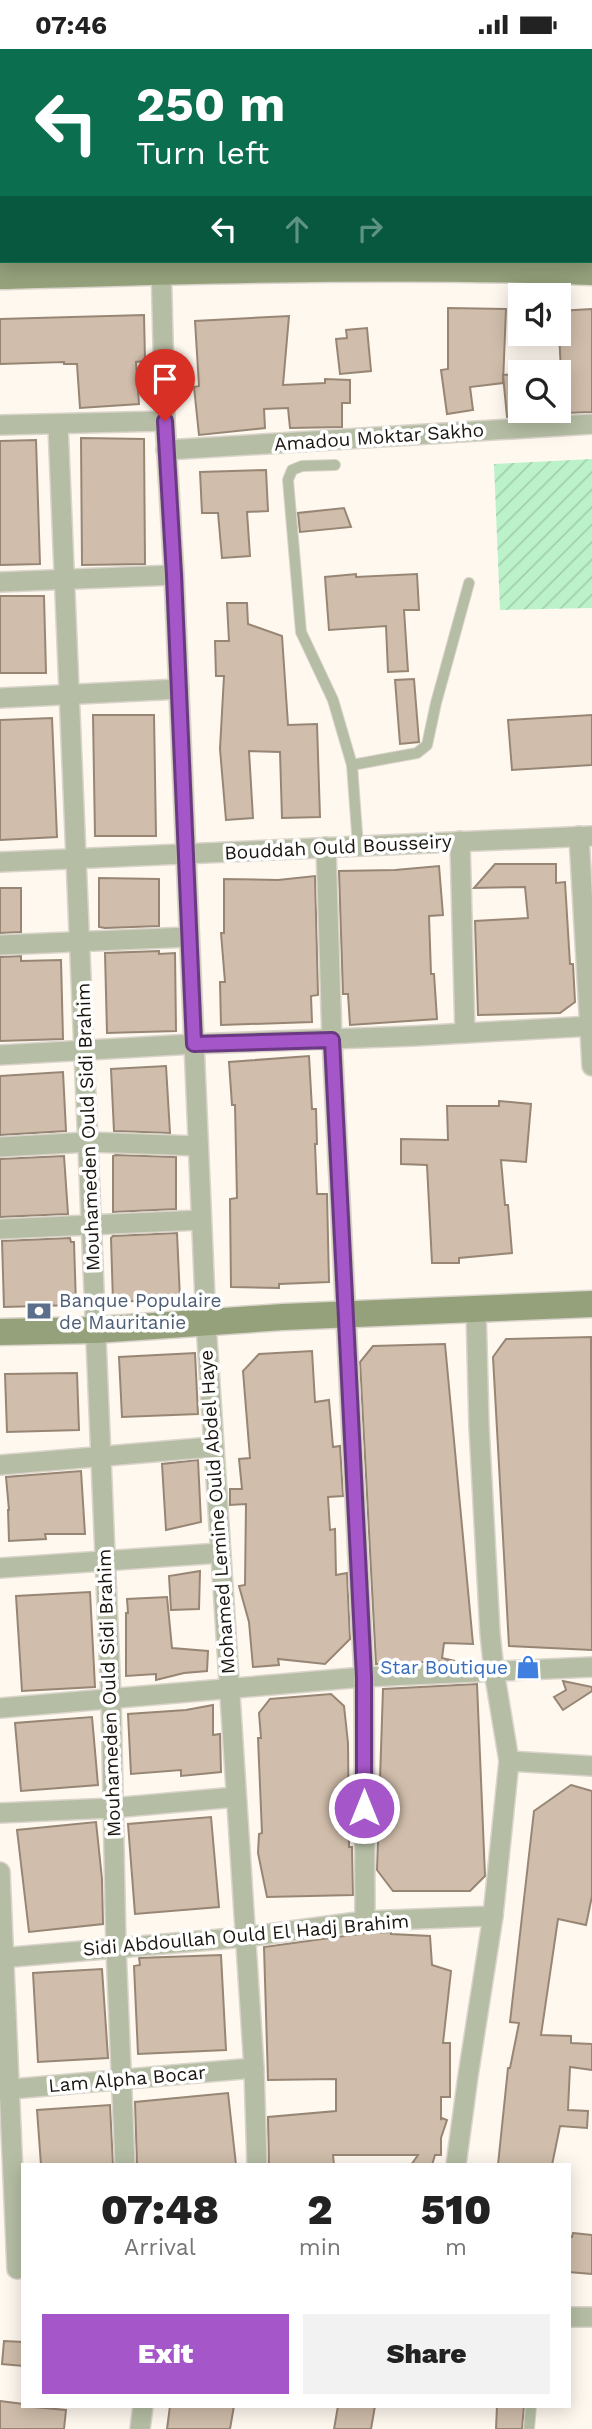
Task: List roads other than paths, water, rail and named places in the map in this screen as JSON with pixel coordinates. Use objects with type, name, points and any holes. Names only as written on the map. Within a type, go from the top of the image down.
[{"type":"street","points":[[0,276],[161,267],[346,265],[512,265],[592,272]]},
{"type":"street","name":"Mohamed Lemine Ould Abdel Haye","points":[[161,267],[166,450],[174,575],[212,1447],[254,2067],[257,2163]]},
{"type":"street","points":[[0,425],[165,421]]},
{"type":"street","name":"Amadou Moktar Sakho","points":[[166,450],[592,424]]},
{"type":"street","name":"Mouhameden Ould Sidi Brahim","points":[[58,425],[106,1561],[120,2079],[125,2163]]},
{"type":"street","points":[[0,582],[174,575]]},
{"type":"street","points":[[0,698],[179,689]]},
{"type":"street","points":[[585,836],[592,1066]]},
{"type":"street","name":"Bouddah Ould Bousseiry","points":[[0,862],[585,836]]},
{"type":"street","points":[[460,841],[465,1033]]},
{"type":"street","points":[[326,847],[332,1040],[364,1677],[365,1921]]},
{"type":"street","points":[[0,945],[189,937]]},
{"type":"street","points":[[0,1055],[592,1026]]},
{"type":"street","points":[[0,1147],[89,1142],[198,1146]]},
{"type":"street","points":[[0,1229],[201,1220]]},
{"type":"street","points":[[0,1332],[96,1330],[346,1314],[592,1304]]},
{"type":"street","points":[[456,2163],[467,2076],[493,1916],[509,1761],[494,1671],[479,1426],[476,1308]]},
{"type":"street","points":[[0,1465],[212,1447]]},
{"type":"street","points":[[0,1568],[220,1553]]},
{"type":"street","points":[[0,1708],[364,1677],[592,1667]]},
{"type":"street","points":[[509,1761],[592,1766]]},
{"type":"street","points":[[0,1813],[112,1808],[236,1797]]},
{"type":"street","points":[[0,1872],[13,2270]]},
{"type":"street","name":"Sidi Abdoullah Ould El Hadj Brahim","points":[[2,1958],[245,1937],[365,1921],[493,1916]]},
{"type":"street","name":"Lam Alpha Bocar","points":[[5,2089],[254,2067]]},
{"type":"street","points":[[571,2317],[592,2316]]},
{"type":"street","points":[[140,2429],[143,2408]]},
{"type":"lane","points":[[335,465],[302,466],[292,470],[288,480],[301,632],[333,700],[352,765],[358,846]]},
{"type":"lane","points":[[352,765],[417,753],[427,745],[469,583]]},
{"type":"lane","points":[[529,2429],[531,2408]]},
{"type":"place","name":"Banque Populaire de Mauritanie","points":[[39,1311]]},
{"type":"place","name":"Star Boutique","points":[[528,1667]]}]
